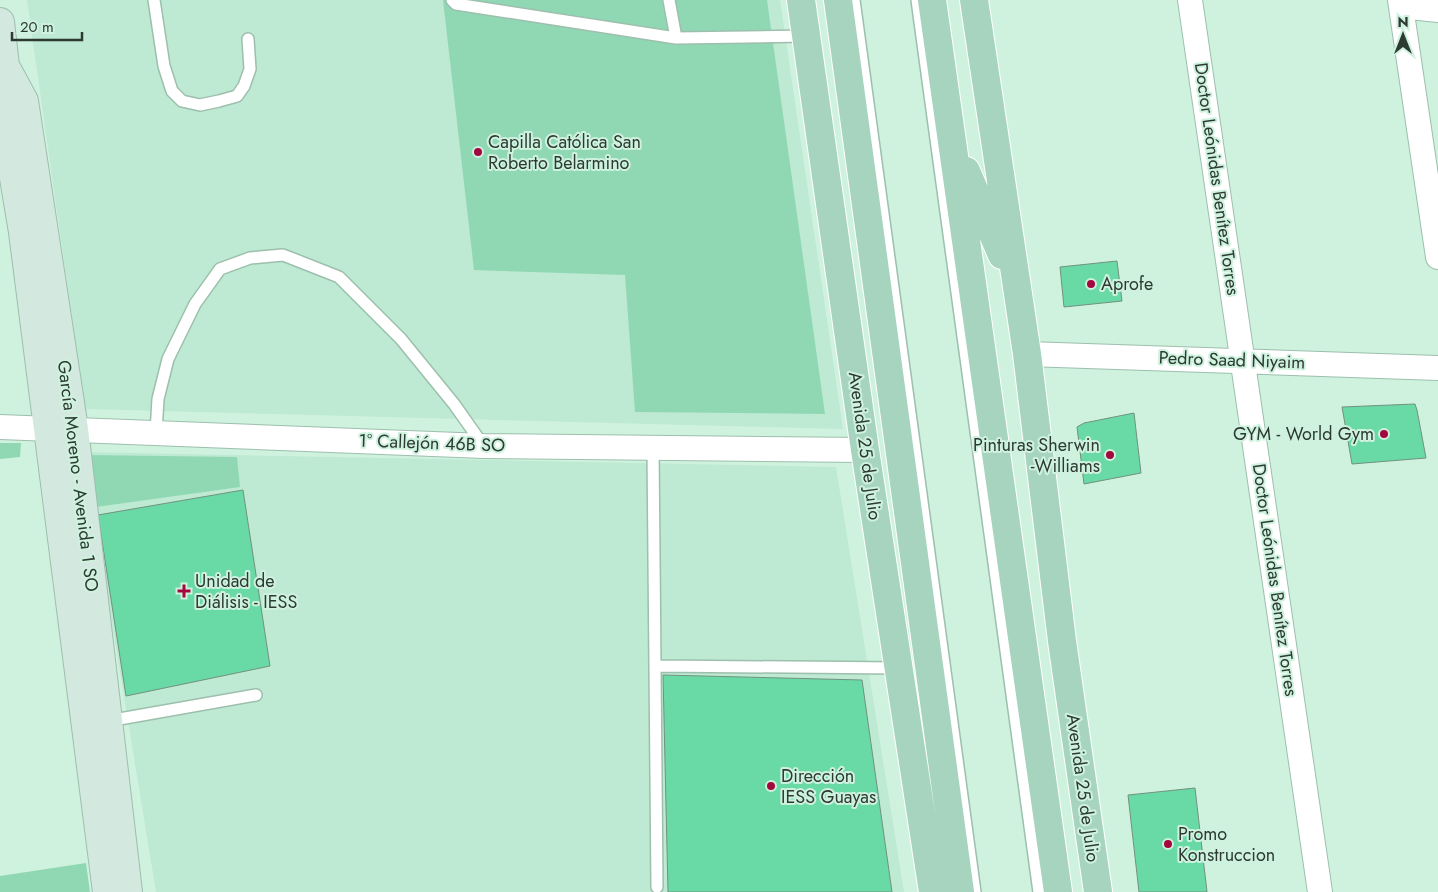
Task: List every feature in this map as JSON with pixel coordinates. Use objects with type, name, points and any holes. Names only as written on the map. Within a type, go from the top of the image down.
[{"type":"main road","name":"Avenida 25 de Julio","points":[[801,0],[865,450],[933,892]]},
{"type":"main road","name":"Avenida 25 de Julio","points":[[838,0],[960,892]]},
{"type":"main road","points":[[932,0],[1058,892]]},
{"type":"main road","name":"Avenida 25 de Julio","points":[[974,0],[1027,354],[1062,641],[1098,892]]},
{"type":"main road","points":[[952,136],[1018,294]]},
{"type":"main road","points":[[832,219],[890,383]]},
{"type":"main road","points":[[1038,754],[1062,641]]},
{"type":"street","name":"Doctor Leónidas Benítez Torres","points":[[1190,0],[1320,892]]},
{"type":"street","points":[[1438,10],[1401,3],[1438,257]]},
{"type":"street","name":"García Moreno - Avenida 1 SO","points":[[0,22],[9,113],[108,721],[128,892]]},
{"type":"street","name":"Pedro Saad Niyaim","points":[[1027,354],[1438,368]]},
{"type":"street","name":"1° Callejón 46B SO","points":[[0,427],[484,446],[865,450]]},
{"type":"street","name":"García Moreno - Avenida 1 SO","points":[[61,428],[107,892]]},
{"type":"lane","points":[[154,0],[164,66],[172,91],[182,101],[200,104],[237,96],[244,86],[250,70],[248,39]]},
{"type":"lane","points":[[452,0],[456,4],[676,38],[806,36]]},
{"type":"lane","points":[[668,0],[676,38]]},
{"type":"lane","points":[[854,0],[975,892]]},
{"type":"lane","points":[[916,0],[1039,892]]},
{"type":"lane","points":[[925,60],[952,136]]},
{"type":"lane","points":[[156,432],[158,398],[168,359],[195,304],[220,269],[250,258],[283,255],[339,277],[401,339],[454,404],[484,446]]},
{"type":"lane","points":[[652,448],[656,666],[657,887]]},
{"type":"lane","points":[[656,666],[899,668]]},
{"type":"lane","points":[[108,721],[256,695]]},
{"type":"shaded area","points":[[27,0],[780,0],[843,429],[85,409]]},
{"type":"shaded area","points":[[443,0],[767,0],[825,414],[635,412],[625,275],[474,270]]},
{"type":"shaded area","points":[[0,443],[21,443],[20,457],[0,459]]},
{"type":"shaded area","points":[[84,452],[836,467],[904,892],[156,892]]},
{"type":"shaded area","points":[[87,455],[237,457],[240,487],[96,507]]},
{"type":"shaded area","points":[[86,863],[90,892],[0,892],[0,876]]},
{"type":"building","name":"Aprofe","points":[[1117,261],[1122,301],[1064,307],[1060,267]]},
{"type":"building","name":"GYM - World Gym","points":[[1415,404],[1426,458],[1352,464],[1342,407]]},
{"type":"building","name":"Pinturas Sherwin -Williams","points":[[1134,413],[1141,473],[1084,484],[1077,427],[1084,423]]},
{"type":"building","name":"Unidad de Diálisis - IESS","points":[[243,490],[270,666],[126,696],[98,515]]},
{"type":"building","name":"Dirección IESS Guayas","points":[[663,675],[862,680],[892,892],[668,892]]},
{"type":"building","name":"Promo Konstruccion","points":[[1195,788],[1207,892],[1139,892],[1128,795]]},
{"type":"place","name":"Capilla Católica San Roberto Belarmino","points":[[478,152]]},
{"type":"place","name":"Aprofe","points":[[1091,284]]},
{"type":"place","name":"GYM - World Gym","points":[[1384,434]]},
{"type":"place","name":"Pinturas Sherwin -Williams","points":[[1110,455]]},
{"type":"place","name":"Unidad de Diálisis - IESS","points":[[184,591]]},
{"type":"place","name":"Dirección IESS Guayas","points":[[771,786]]},
{"type":"place","name":"Promo Konstruccion","points":[[1168,844]]}]
